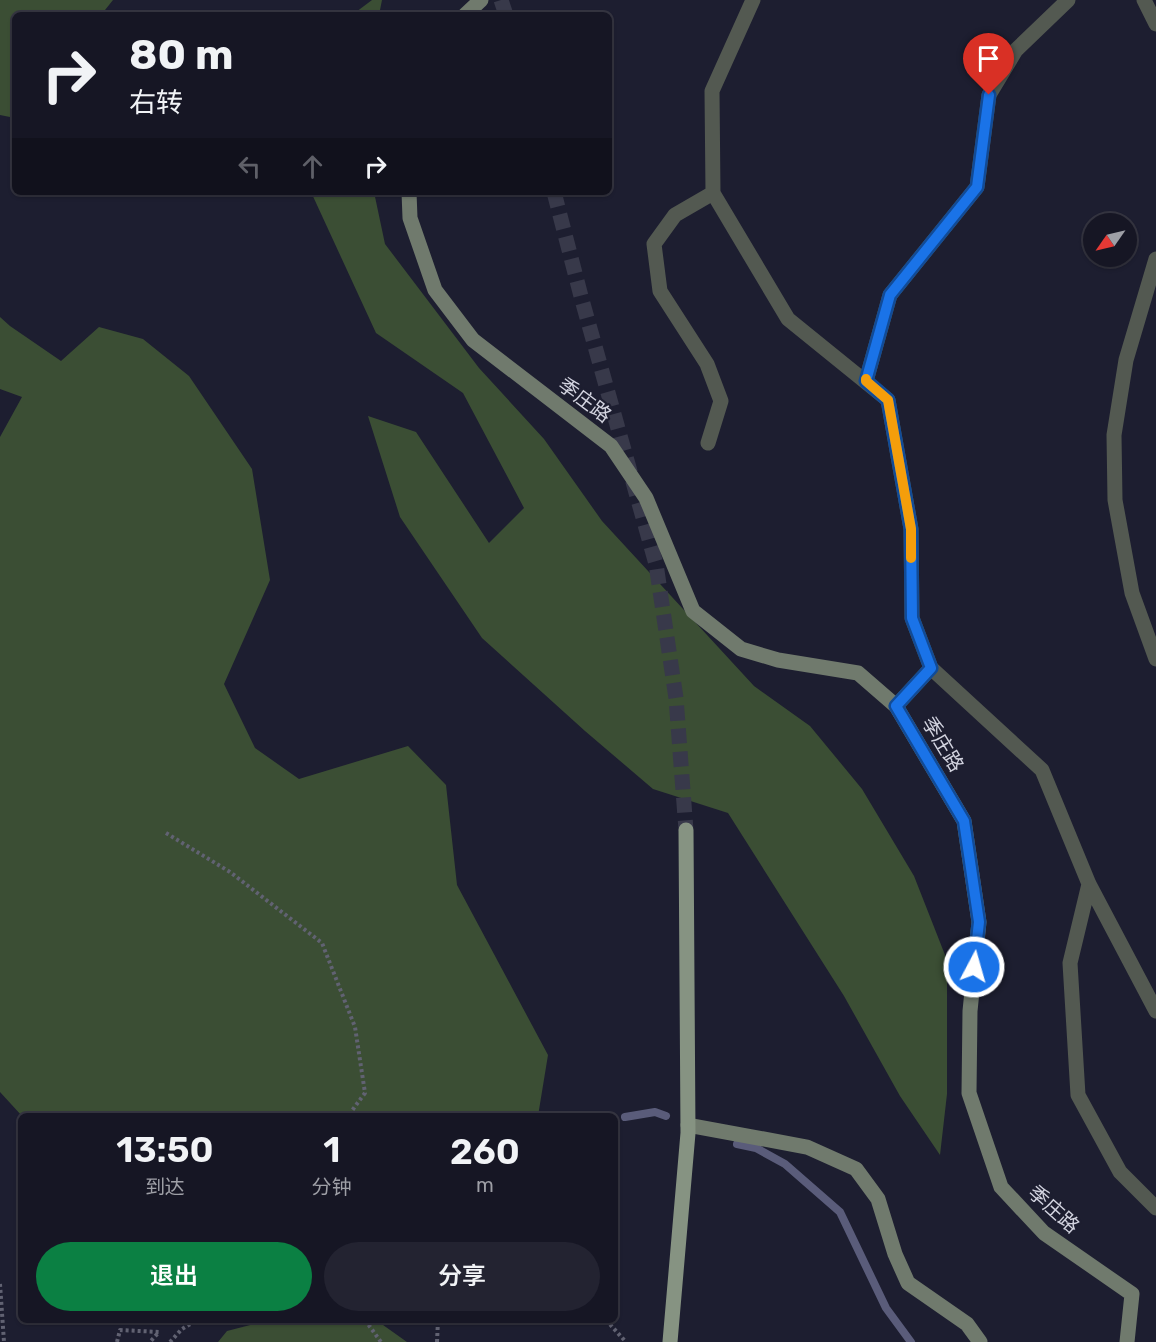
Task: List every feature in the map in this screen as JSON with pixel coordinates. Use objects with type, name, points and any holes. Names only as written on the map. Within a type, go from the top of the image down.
[{"type":"main road","points":[[670,1342],[688,1125],[686,830]]},
{"type":"street","points":[[468,12],[481,0]]},
{"type":"street","points":[[753,0],[712,91],[713,193],[788,319],[888,400],[911,529],[912,618],[931,668],[1042,770],[1089,884],[1152,1008],[1156,1011]]},
{"type":"street","points":[[866,381],[890,295],[977,187],[989,95],[1016,50],[1068,0]]},
{"type":"street","points":[[1144,0],[1156,24]]},
{"type":"street","points":[[708,443],[721,401],[707,364],[660,291],[654,244],[675,215],[713,193]]},
{"type":"street","name":"季庄路","points":[[409,195],[410,218],[435,290],[473,340],[611,446],[646,498],[693,611],[741,649],[778,660],[858,673],[896,706],[964,821],[979,922],[970,1011],[969,1093],[1001,1187],[1044,1233],[1132,1294],[1127,1342]]},
{"type":"street","points":[[1156,259],[1126,360],[1114,435],[1115,500],[1132,593],[1156,659]]},
{"type":"street","points":[[896,706],[931,668]]},
{"type":"street","points":[[1089,884],[1070,963],[1078,1095],[1120,1172],[1156,1208]]},
{"type":"street","points":[[688,1125],[807,1147],[856,1169],[878,1199],[895,1254],[908,1283],[968,1324],[980,1342]]},
{"type":"path","points":[[166,833],[230,872],[322,943],[355,1027],[365,1093],[350,1113]]},
{"type":"path","points":[[0,1284],[4,1342]]},
{"type":"path","points":[[170,1342],[182,1329],[192,1323]]},
{"type":"path","points":[[367,1323],[381,1342]]},
{"type":"path","points":[[437,1342],[438,1323]]},
{"type":"path","points":[[609,1323],[626,1342]]},
{"type":"path","points":[[117,1342],[120,1330],[159,1332],[150,1342]]},
{"type":"green space","points":[[0,0],[113,0],[103,12],[12,12],[12,117],[0,115]]},
{"type":"green space","points":[[372,0],[382,0],[380,12],[356,12]]},
{"type":"green space","points":[[312,195],[375,195],[385,244],[479,368],[544,439],[602,521],[754,686],[810,726],[862,789],[914,876],[947,960],[947,1094],[940,1155],[900,1096],[844,996],[728,813],[653,789],[482,638],[400,517],[368,416],[416,432],[489,543],[524,508],[463,393],[376,333]]},
{"type":"green space","points":[[0,317],[61,361],[99,327],[143,339],[189,376],[252,469],[270,580],[224,684],[255,748],[299,779],[408,746],[446,785],[457,885],[548,1055],[538,1113],[19,1113],[0,1092],[0,437],[22,397],[0,389]]},
{"type":"green space","points":[[258,1323],[380,1323],[407,1342],[218,1342],[227,1331]]},
{"type":"waterway","points":[[625,1117],[655,1112],[666,1116]]},
{"type":"waterway","points":[[737,1144],[756,1148],[785,1164],[840,1212],[886,1308],[911,1342]]},
{"type":"tunnel","points":[[501,0],[505,12]]},
{"type":"tunnel","points":[[555,195],[656,564],[676,698],[686,830]]},
{"type":"slow traffic","points":[[866,379],[888,400],[911,529],[911,558]]},
{"type":"route","points":[[974,967],[979,922],[964,821],[896,706],[931,668],[912,618],[911,529],[888,400],[866,381],[890,295],[977,187],[989,95]]}]
